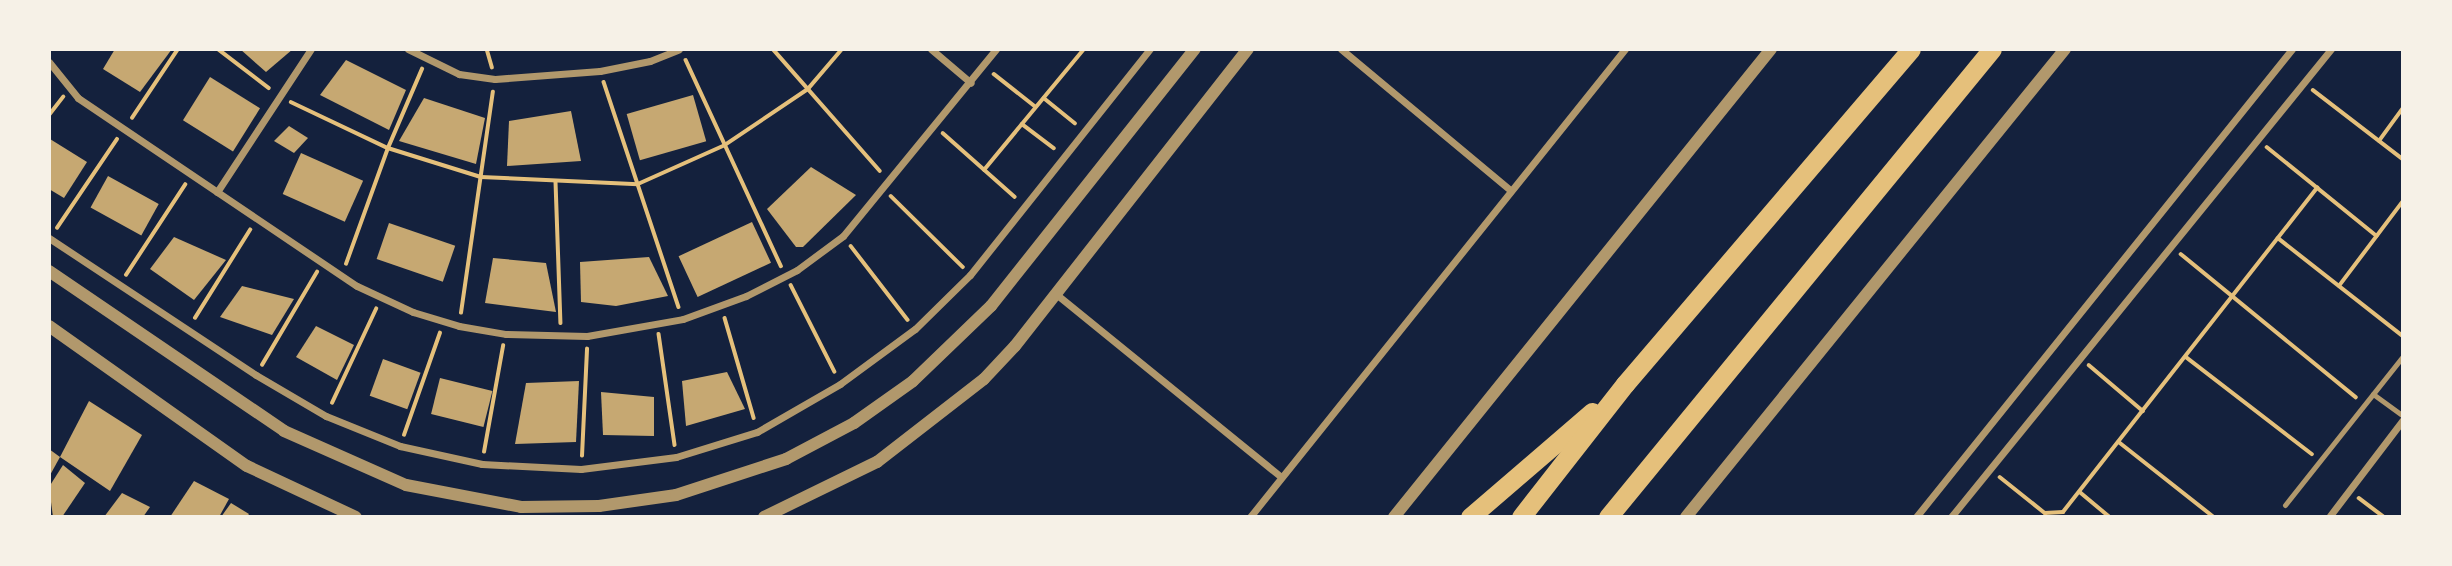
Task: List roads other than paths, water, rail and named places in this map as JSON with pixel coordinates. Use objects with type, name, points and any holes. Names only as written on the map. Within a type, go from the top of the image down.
[{"type":"highway","points":[[1521,517],[1625,384],[1911,49]]},
{"type":"highway","points":[[1608,517],[1992,49]]},
{"type":"highway","points":[[1470,517],[1625,384]]},
{"type":"street","points":[[218,192],[311,49]]},
{"type":"street","points":[[408,49],[426,61],[459,74],[495,79],[600,71],[650,61],[680,49]]},
{"type":"street","points":[[932,49],[971,83]]},
{"type":"street","points":[[49,62],[68,90],[321,264],[382,298],[459,326],[506,334],[587,336],[658,325],[721,306],[786,275],[843,236],[888,186],[996,49]]},
{"type":"street","points":[[49,238],[256,375],[326,416],[400,446],[482,464],[581,470],[676,457],[757,432],[840,384],[915,330],[970,275],[1150,49]]},
{"type":"street","points":[[764,517],[845,481],[916,436],[984,379],[1056,294],[1248,49]]},
{"type":"street","points":[[1342,49],[1510,190]]},
{"type":"street","points":[[1250,517],[1625,49]]},
{"type":"street","points":[[1394,517],[1771,49]]},
{"type":"street","points":[[1686,517],[2065,49]]},
{"type":"street","points":[[1916,517],[2292,49]]},
{"type":"street","points":[[1951,517],[2331,49]]},
{"type":"street","points":[[49,271],[284,431],[406,485],[521,507],[599,506],[676,495],[786,459],[854,423],[914,381],[991,306],[1191,50]]},
{"type":"street","points":[[1056,294],[1281,477]]},
{"type":"street","points":[[49,326],[247,467],[356,517]]},
{"type":"street","points":[[2329,517],[2403,418]]},
{"type":"lane","points":[[2285,505],[2403,356]]},
{"type":"lane","points":[[2373,394],[2403,418]]}]
